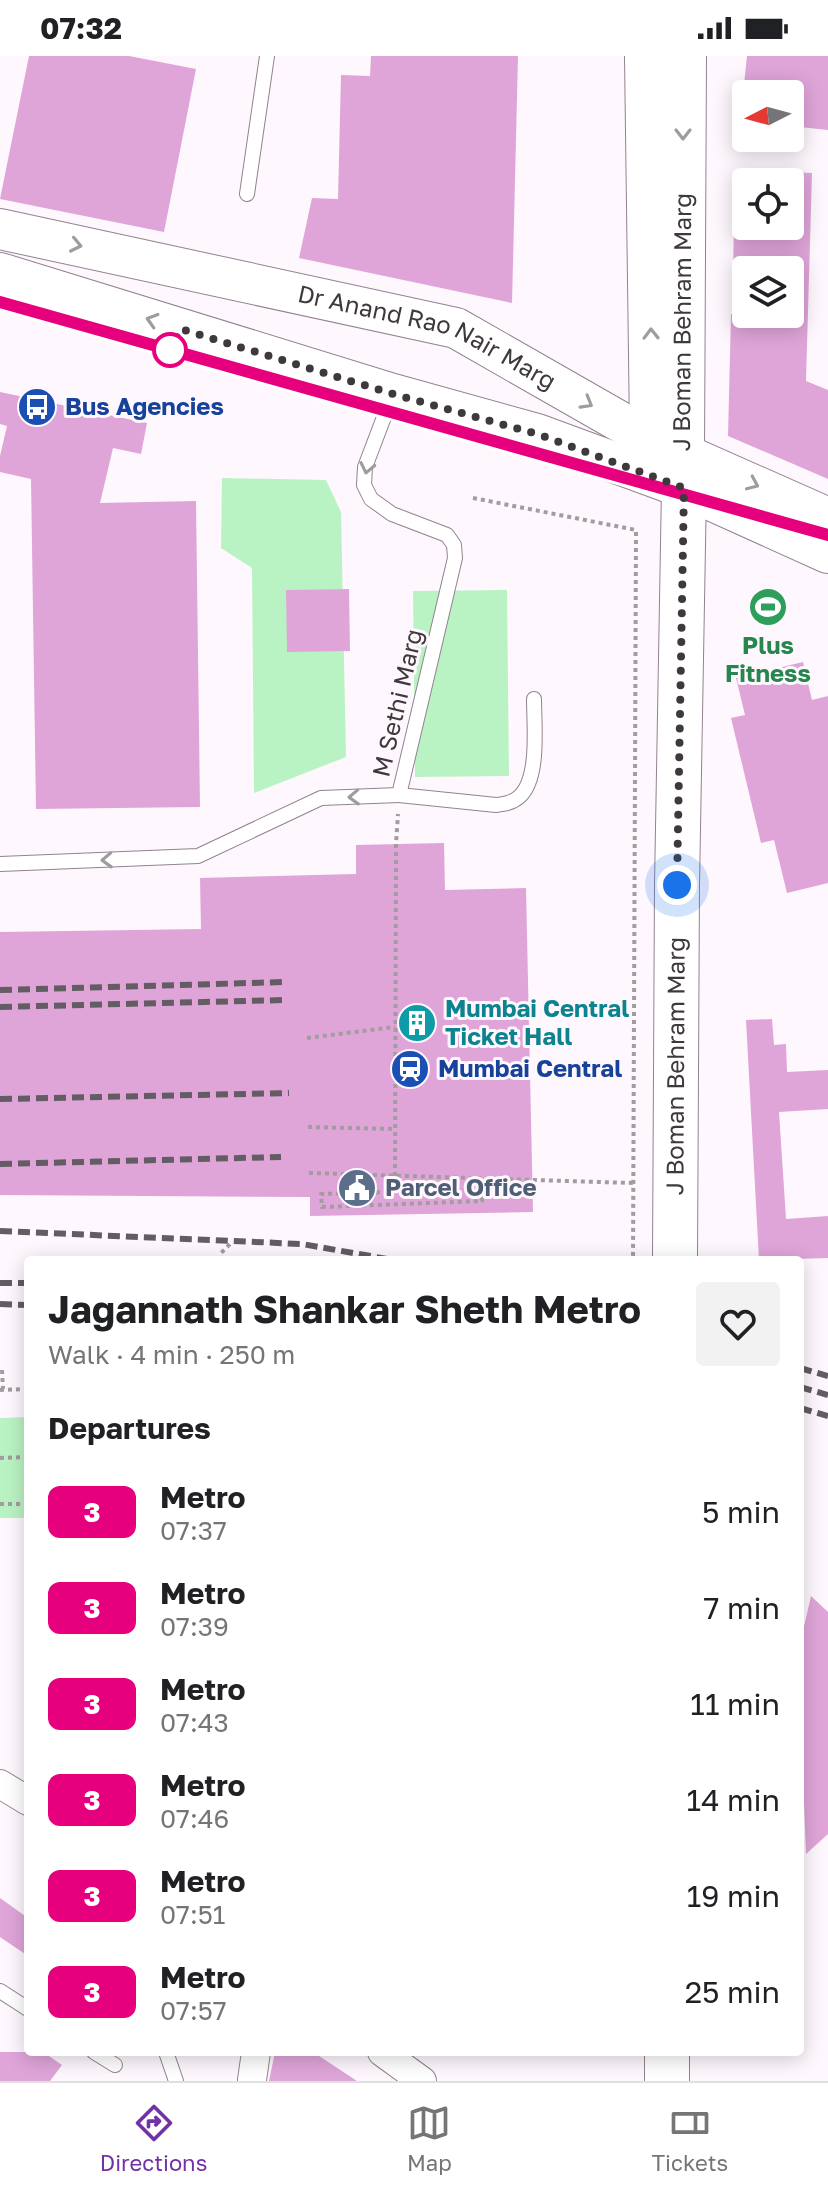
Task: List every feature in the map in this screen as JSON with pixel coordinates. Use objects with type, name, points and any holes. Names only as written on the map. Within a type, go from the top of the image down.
[{"type":"main road","name":"J Boman Behram Marg","points":[[647,56],[668,464]]},
{"type":"main road","name":"J Boman Behram Marg","points":[[649,1256],[664,887],[668,464],[684,56]]},
{"type":"main road","name":"Dr Anand Rao Nair Marg","points":[[0,229],[456,328],[668,464],[828,553]]},
{"type":"main road","name":"Dr Anand Rao Nair Marg","points":[[0,273],[393,394],[537,434],[668,464],[828,518]]},
{"type":"main road","name":"J Boman Behram Marg","points":[[664,887],[675,1256]]},
{"type":"main road","points":[[638,2056],[638,2081]]},
{"type":"main road","points":[[667,2056],[667,2081]]},
{"type":"street","points":[[0,1784],[24,1799]]},
{"type":"street","points":[[252,2080],[255,2056]]},
{"type":"street","points":[[388,2056],[422,2081]]},
{"type":"lane","points":[[247,194],[267,56]]},
{"type":"lane","name":"M Sethi Marg","points":[[0,864],[198,856],[321,798],[399,795],[455,558],[454,545],[447,535],[392,514],[371,499],[364,485],[365,467],[393,394]]},
{"type":"lane","points":[[399,795],[496,805],[519,797],[533,771],[534,699]]},
{"type":"lane","points":[[0,1991],[24,2006]]},
{"type":"lane","points":[[100,2056],[115,2065]]},
{"type":"lane","points":[[167,2056],[176,2081]]},
{"type":"path","points":[[473,498],[636,530],[633,1256]]},
{"type":"path","points":[[395,1176],[396,844],[399,795]]},
{"type":"path","points":[[307,1038],[395,1027]]},
{"type":"path","points":[[308,1127],[395,1129]]},
{"type":"path","points":[[309,1173],[633,1183]]},
{"type":"path","points":[[460,1190],[321,1194],[322,1207],[482,1201],[481,1179]]},
{"type":"path","points":[[220,1256],[230,1244]]},
{"type":"path","points":[[2,1370],[2,1390],[24,1389]]},
{"type":"path","points":[[0,1458],[24,1457]]},
{"type":"path","points":[[0,1504],[24,1504]]},
{"type":"green space","points":[[222,478],[326,480],[341,512],[346,757],[254,793],[252,568],[221,548]]},
{"type":"green space","points":[[507,590],[509,776],[415,777],[413,591]]},
{"type":"green space","points":[[24,1417],[24,1518],[0,1518],[0,1418]]},
{"type":"building","points":[[29,56],[129,56],[196,69],[164,232],[0,199]]},
{"type":"building","points":[[371,56],[518,56],[512,303],[299,258],[312,198],[338,199],[341,75],[370,76]]},
{"type":"building","points":[[747,56],[828,56],[828,130],[804,127],[804,80],[744,80]]},
{"type":"building","points":[[804,173],[812,173],[806,381],[828,390],[828,479],[728,436],[731,314],[732,328],[804,328],[804,256],[733,256],[734,240],[804,240]]},
{"type":"building","points":[[0,392],[147,423],[141,454],[113,448],[100,503],[196,501],[200,807],[36,809],[31,479],[0,472],[0,456],[7,426],[0,424]]},
{"type":"building","points":[[349,589],[350,651],[287,652],[286,590]]},
{"type":"building","points":[[803,662],[812,700],[828,696],[828,883],[787,893],[774,840],[761,843],[731,718],[745,715],[736,678]]},
{"type":"building","points":[[444,843],[445,890],[526,888],[533,1212],[310,1216],[310,1197],[0,1195],[0,932],[201,929],[200,878],[356,874],[356,845]]},
{"type":"building","points":[[772,1019],[774,1045],[786,1044],[787,1072],[828,1070],[828,1109],[779,1112],[786,1219],[828,1216],[828,1258],[759,1256],[746,1020]]},
{"type":"building","points":[[811,1596],[828,1612],[828,1834],[806,1854],[804,1802],[804,1627]]},
{"type":"building","points":[[0,1898],[24,1915],[24,1953],[0,1937]]},
{"type":"building","points":[[0,2052],[49,2056],[62,2065],[50,2081],[0,2081]]},
{"type":"building","points":[[274,2056],[319,2056],[357,2081],[269,2081]]},
{"type":"railway","points":[[0,990],[286,982]]},
{"type":"railway","points":[[0,1007],[286,1000]]},
{"type":"railway","points":[[0,1099],[289,1093]]},
{"type":"railway","points":[[0,1164],[281,1157]]},
{"type":"railway","points":[[0,1231],[302,1244],[370,1256]]},
{"type":"railway","points":[[0,1283],[24,1283]]},
{"type":"railway","points":[[0,1304],[24,1305]]},
{"type":"railway","points":[[804,1369],[828,1376]]},
{"type":"railway","points":[[804,1388],[828,1395]]},
{"type":"railway","points":[[804,1409],[828,1416]]},
{"type":"metro line","name":"3","points":[[0,302],[828,535]]},
{"type":"place","name":"Bus Agencies","points":[[37,407]]},
{"type":"place","name":"Plus Fitness","points":[[768,607]]},
{"type":"place","name":"Mumbai Central Ticket Hall","points":[[417,1023]]},
{"type":"place","name":"Mumbai Central","points":[[410,1069]]},
{"type":"place","name":"Parcel Office","points":[[357,1188]]},
{"type":"route","points":[[170,350],[181,329],[537,434],[684,488],[677,885]]}]
